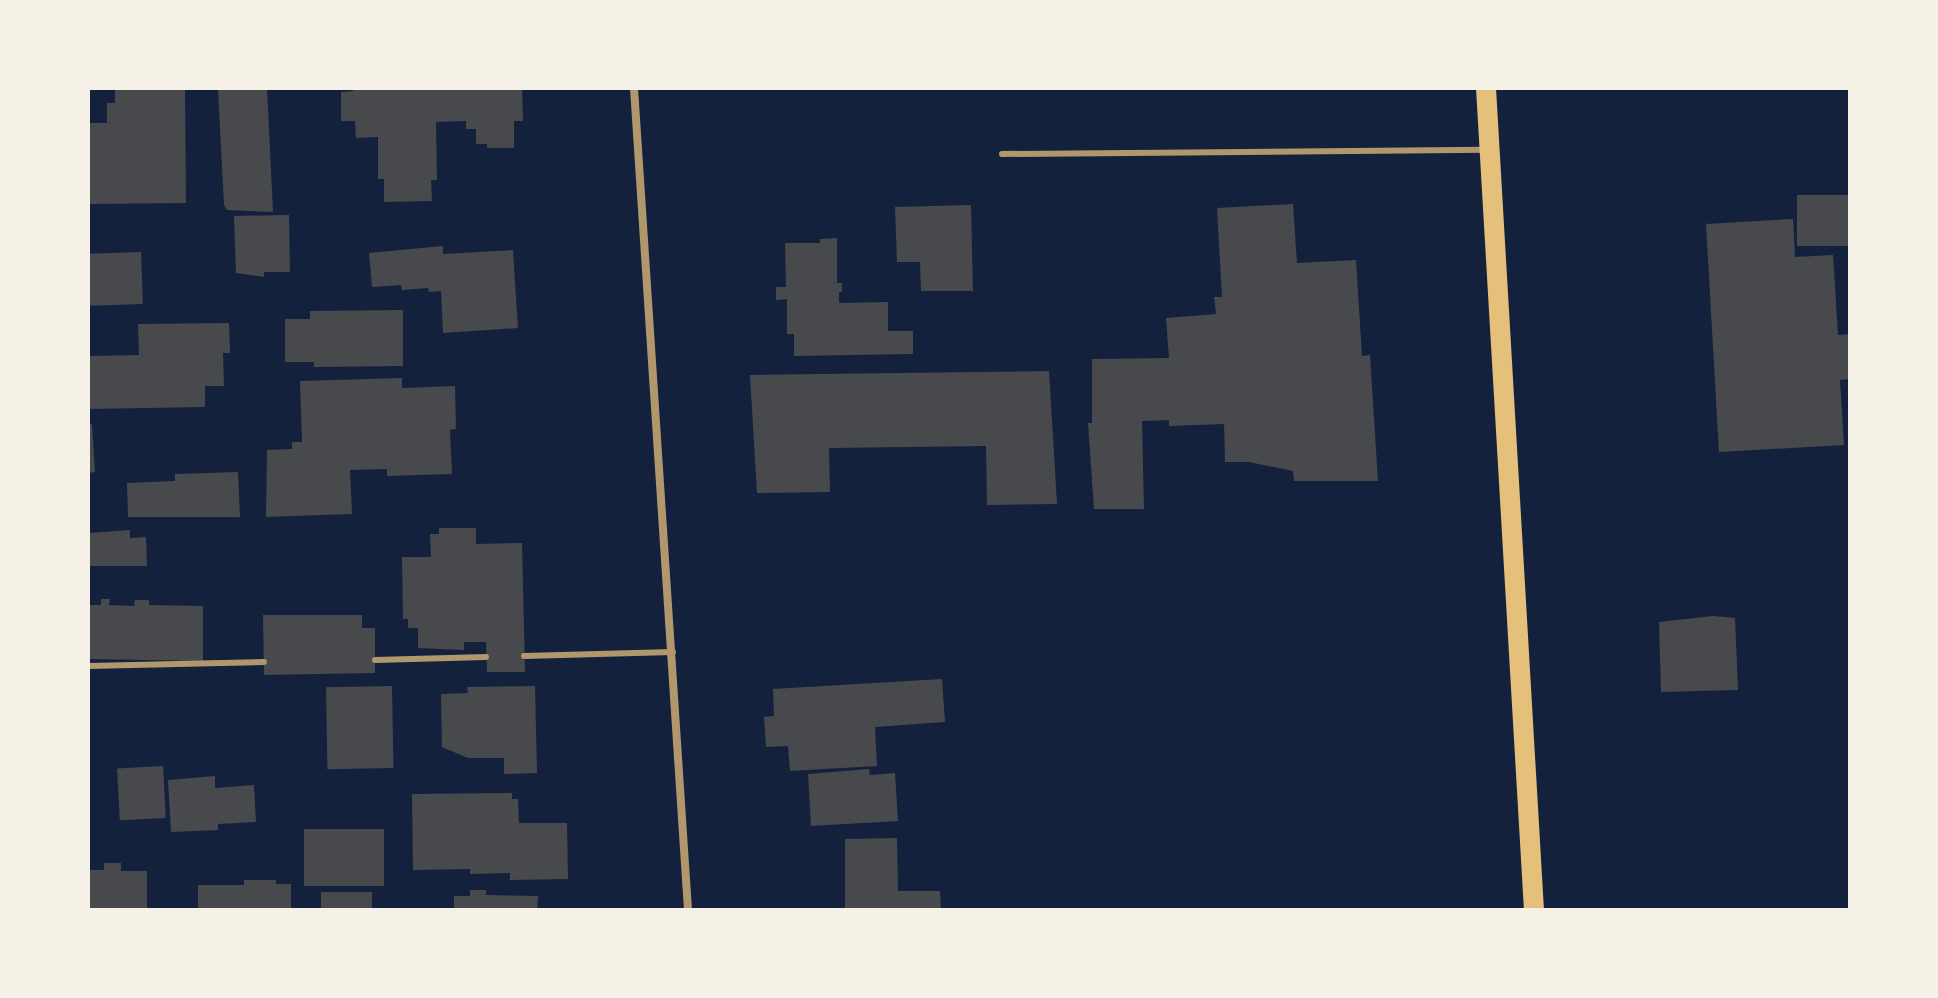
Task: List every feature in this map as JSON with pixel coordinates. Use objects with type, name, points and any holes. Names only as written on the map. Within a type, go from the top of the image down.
[{"type":"main road","points":[[1486,88],[1534,910]]},
{"type":"street","points":[[634,88],[688,910]]},
{"type":"lane","points":[[1002,154],[1490,150]]},
{"type":"lane","points":[[524,656],[673,652]]},
{"type":"lane","points":[[375,660],[486,657]]},
{"type":"lane","points":[[88,666],[264,662]]},
{"type":"building","points":[[115,88],[185,88],[186,203],[88,204],[88,123],[107,123],[107,103],[115,103]]},
{"type":"building","points":[[218,88],[267,88],[273,212],[227,210],[224,205]]},
{"type":"building","points":[[353,88],[522,88],[523,121],[514,121],[514,148],[487,148],[487,144],[476,144],[476,129],[466,129],[466,121],[436,122],[437,180],[431,180],[432,201],[384,202],[384,179],[378,179],[378,137],[356,138],[355,121],[341,121],[341,92],[353,91]]},
{"type":"building","points":[[1797,195],[1850,195],[1850,246],[1797,246]]},
{"type":"building","points":[[1293,204],[1297,263],[1356,260],[1362,356],[1370,355],[1378,481],[1294,481],[1293,471],[1249,462],[1225,462],[1224,424],[1169,426],[1169,420],[1142,421],[1144,509],[1094,509],[1088,423],[1092,423],[1092,359],[1169,358],[1166,318],[1216,314],[1214,297],[1222,297],[1217,208]]},
{"type":"building","points":[[971,205],[973,291],[921,291],[920,262],[897,262],[895,207]]},
{"type":"building","points":[[289,215],[290,272],[264,272],[264,277],[236,273],[234,216]]},
{"type":"building","points":[[1793,219],[1795,257],[1833,255],[1838,335],[1850,334],[1850,379],[1840,380],[1844,445],[1719,452],[1706,224]]},
{"type":"building","points":[[837,238],[837,283],[842,283],[839,303],[888,302],[888,331],[913,331],[913,354],[794,356],[794,334],[787,334],[787,299],[776,300],[776,287],[786,287],[785,243],[820,243],[820,239]]},
{"type":"building","points":[[443,246],[443,254],[513,250],[518,328],[443,333],[441,291],[429,292],[428,288],[402,290],[401,285],[372,287],[369,253]]},
{"type":"building","points":[[141,252],[143,304],[90,306],[88,254]]},
{"type":"building","points":[[403,310],[403,366],[314,367],[314,362],[285,362],[285,319],[310,319],[310,311]]},
{"type":"building","points":[[229,323],[230,353],[223,353],[224,386],[205,386],[205,407],[89,409],[88,356],[139,355],[138,324]]},
{"type":"building","points":[[1049,371],[1057,504],[987,505],[986,446],[829,448],[830,492],[757,493],[750,375]]},
{"type":"building","points":[[402,378],[402,388],[455,386],[456,429],[450,430],[452,474],[387,476],[387,469],[350,470],[352,514],[266,517],[267,450],[292,449],[292,442],[302,442],[300,381]]},
{"type":"building","points":[[92,424],[95,472],[88,473],[88,425]]},
{"type":"building","points":[[238,472],[240,517],[128,517],[127,483],[175,481],[175,474]]},
{"type":"building","points":[[439,528],[476,528],[476,544],[522,543],[525,672],[487,672],[486,642],[464,642],[464,650],[418,648],[418,628],[408,628],[408,619],[403,619],[402,557],[431,557],[430,534],[439,534]]},
{"type":"building","points":[[130,530],[130,538],[146,537],[147,566],[88,566],[88,533]]},
{"type":"building","points":[[101,599],[110,599],[109,605],[134,606],[135,600],[149,600],[149,605],[203,606],[203,661],[88,659],[88,605],[101,605]]},
{"type":"building","points":[[263,615],[362,615],[362,628],[375,628],[375,673],[264,675]]},
{"type":"building","points":[[1713,616],[1735,618],[1738,690],[1661,692],[1659,622]]},
{"type":"building","points":[[942,679],[945,722],[875,727],[877,766],[790,771],[788,746],[766,747],[764,717],[774,716],[773,689]]},
{"type":"building","points":[[392,686],[393,768],[327,769],[326,687]]},
{"type":"building","points":[[535,686],[537,773],[504,774],[504,758],[468,758],[442,747],[441,694],[468,693],[467,687]]},
{"type":"building","points":[[163,766],[166,818],[120,820],[117,768]]},
{"type":"building","points":[[869,769],[870,775],[895,773],[898,821],[811,826],[808,774]]},
{"type":"building","points":[[215,776],[215,788],[254,785],[256,822],[218,824],[218,830],[171,832],[168,780]]},
{"type":"building","points":[[512,793],[512,799],[518,799],[519,823],[567,823],[568,879],[510,880],[510,873],[470,874],[470,869],[413,870],[412,794]]},
{"type":"building","points":[[304,829],[384,829],[384,886],[304,886]]},
{"type":"building","points":[[897,838],[898,891],[940,891],[941,910],[845,910],[845,839]]},
{"type":"building","points":[[104,863],[121,863],[121,871],[147,871],[147,910],[88,910],[88,870],[104,870]]},
{"type":"building","points":[[244,880],[276,880],[276,884],[291,884],[291,910],[198,910],[198,885],[244,885]]},
{"type":"building","points":[[470,890],[486,890],[486,895],[538,896],[537,910],[454,910],[454,896],[470,896]]},
{"type":"building","points":[[321,892],[372,892],[372,910],[321,910]]}]
